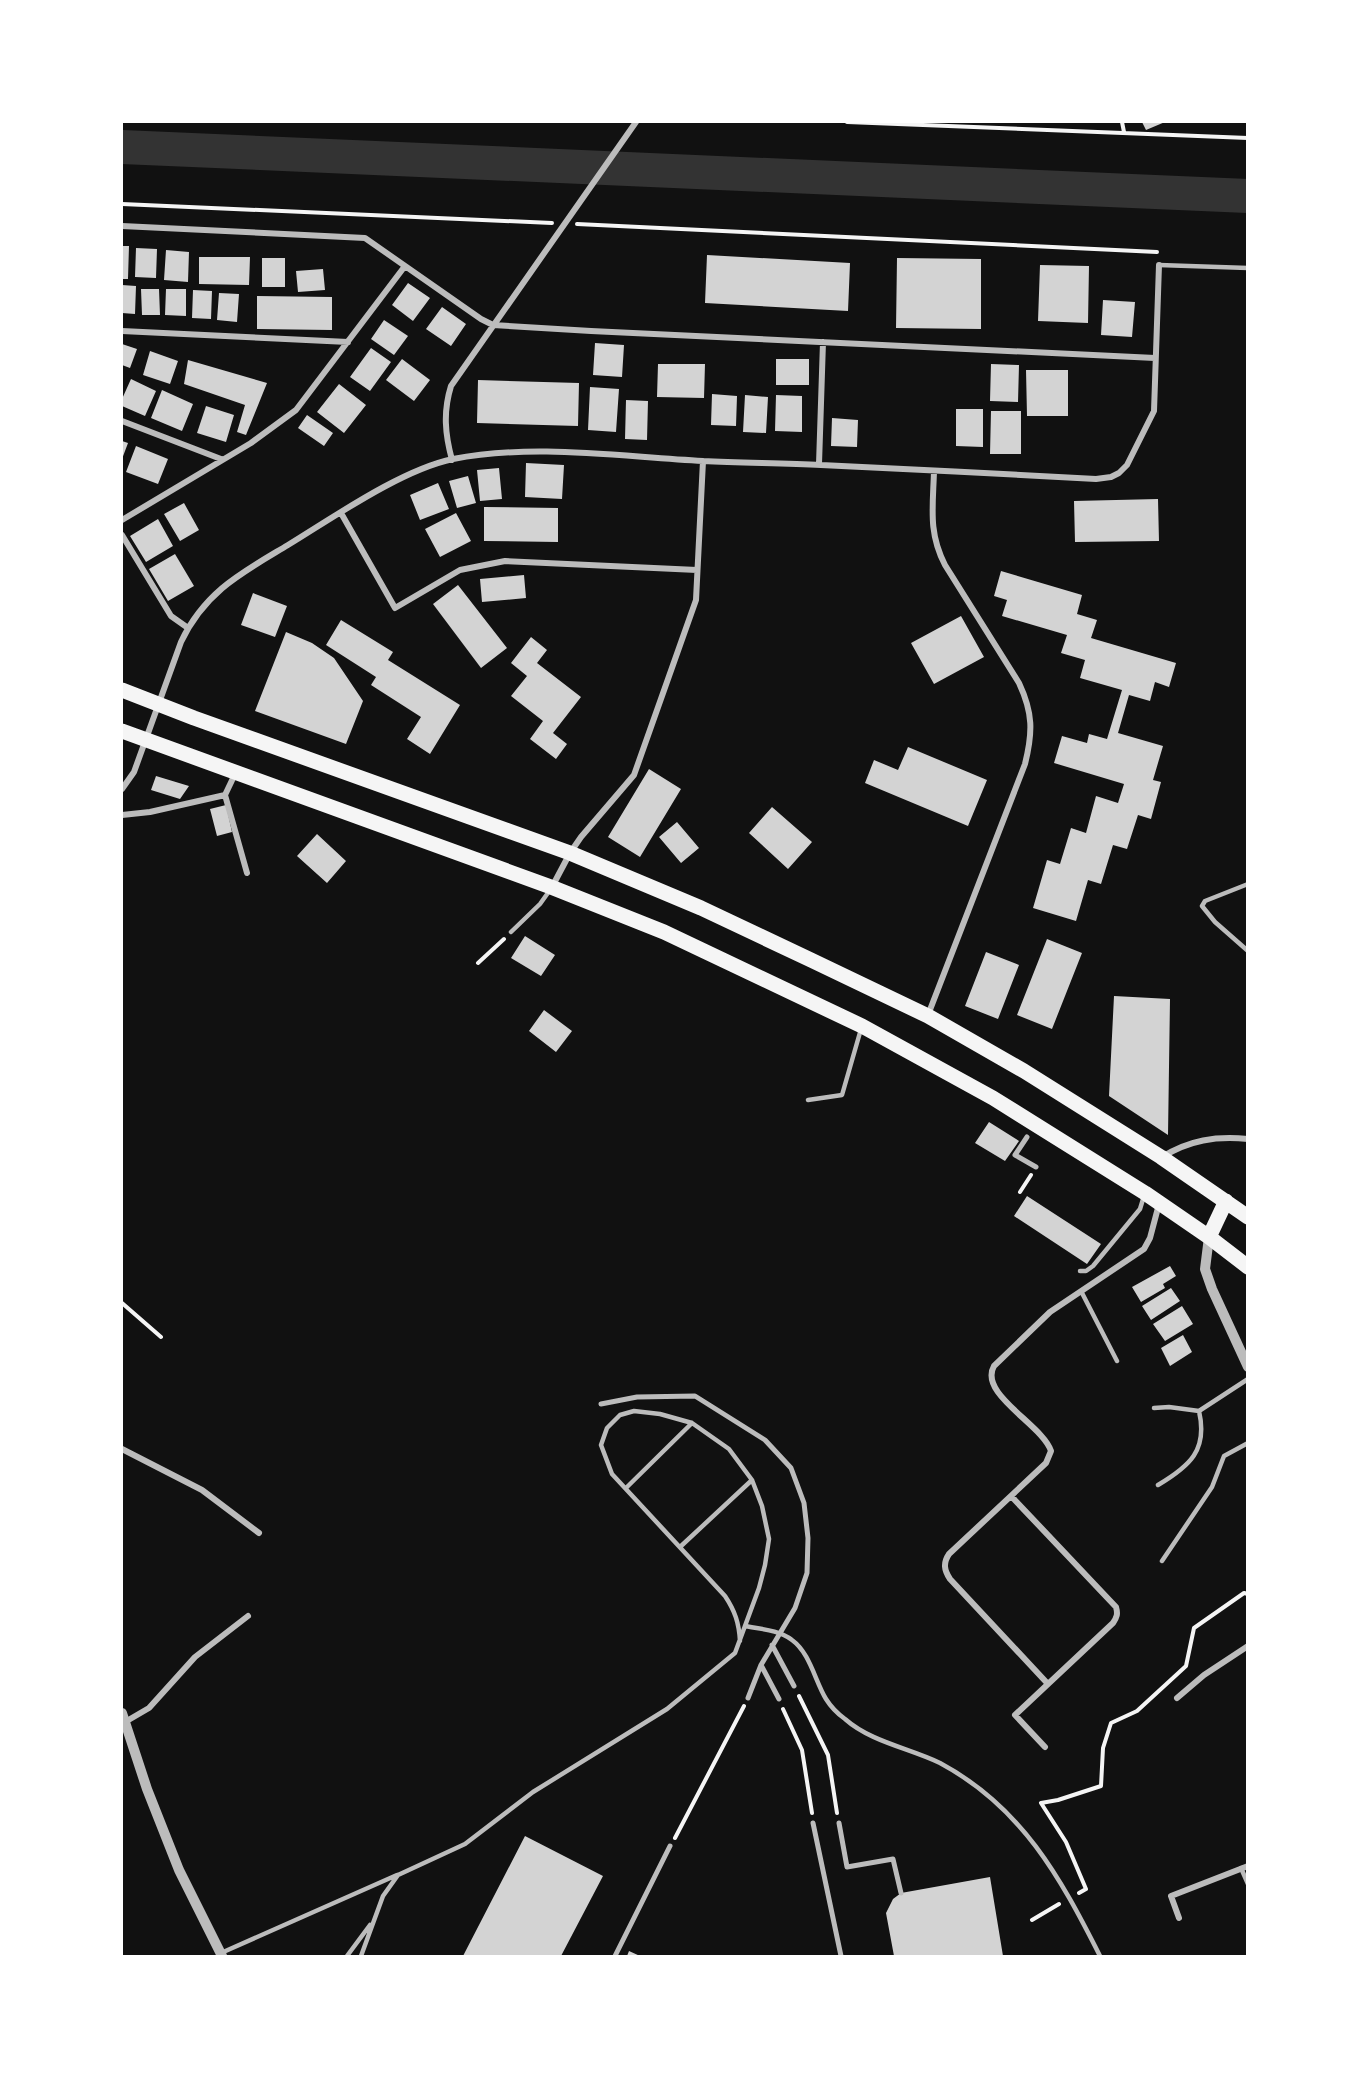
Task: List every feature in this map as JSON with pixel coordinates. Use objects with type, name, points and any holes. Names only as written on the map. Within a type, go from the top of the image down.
[{"type":"main road","points":[[122,690],[570,852],[701,908],[928,1016],[1033,1076],[1161,1157],[1248,1217]]},
{"type":"main road","points":[[122,731],[551,888],[664,932],[862,1026],[993,1098],[1145,1193],[1248,1267]]},
{"type":"main road","points":[[1209,1237],[1226,1201]]},
{"type":"street","points":[[452,459],[445,432],[447,398],[458,375],[566,218],[636,122]]},
{"type":"street","points":[[122,226],[365,238],[493,325],[1155,358]]},
{"type":"street","points":[[122,789],[134,772],[188,628],[209,598],[236,577],[403,477],[452,459],[522,452],[561,452],[703,461],[1096,479],[1111,477],[1119,473],[1127,465],[1154,411],[1159,265]]},
{"type":"street","points":[[122,520],[251,443],[296,410],[405,266]]},
{"type":"street","points":[[122,331],[348,342]]},
{"type":"street","points":[[819,465],[823,342]]},
{"type":"street","points":[[122,421],[221,459]]},
{"type":"street","points":[[551,888],[570,852],[634,775],[696,600],[703,461]]},
{"type":"street","points":[[928,1016],[1025,764],[1031,740],[1028,702],[1019,683],[945,565],[937,548],[932,532],[934,471]]},
{"type":"street","points":[[341,513],[395,608],[460,570],[505,561],[697,570]]},
{"type":"street","points":[[122,535],[171,615],[188,628]]},
{"type":"street","points":[[235,773],[225,795],[247,873]]},
{"type":"street","points":[[122,815],[150,812],[225,795]]},
{"type":"street","points":[[1027,1137],[1015,1155],[1036,1167]]},
{"type":"street","points":[[1161,1157],[1180,1146],[1201,1140],[1248,1139]]},
{"type":"street","points":[[1048,1684],[950,1579],[944,1566],[949,1554],[1046,1463],[1051,1451],[1045,1439],[992,1385],[991,1372],[994,1366],[1038,1322],[1144,1249],[1150,1238],[1160,1203]]},
{"type":"street","points":[[1209,1237],[1206,1269],[1212,1289],[1248,1367]]},
{"type":"street","points":[[601,1404],[637,1397],[695,1396],[765,1440],[791,1468],[804,1503],[808,1538],[807,1573],[795,1608],[760,1665],[748,1698]]},
{"type":"street","points":[[122,1449],[202,1490],[259,1533]]},
{"type":"street","points":[[1011,1496],[1116,1607],[1118,1612],[1113,1623],[1015,1715],[1045,1747]]},
{"type":"street","points":[[222,1955],[179,1870],[147,1789],[123,1718],[149,1708],[195,1657],[248,1617]]},
{"type":"street","points":[[772,1645],[794,1686]]},
{"type":"street","points":[[1177,1698],[1204,1675],[1248,1646]]},
{"type":"street","points":[[760,1665],[779,1699]]},
{"type":"street","points":[[813,1823],[841,1956]]},
{"type":"street","points":[[839,1823],[848,1868],[893,1859],[901,1893]]},
{"type":"street","points":[[615,1956],[670,1846]]},
{"type":"street","points":[[1179,1917],[1171,1896],[1244,1867]]},
{"type":"lane","points":[[1159,265],[1248,268]]},
{"type":"lane","points":[[1248,884],[1205,901],[1202,906],[1215,922],[1248,951]]},
{"type":"lane","points":[[511,932],[540,904],[551,888]]},
{"type":"lane","points":[[808,1100],[842,1095],[862,1026]]},
{"type":"lane","points":[[1080,1271],[1086,1271],[1093,1266],[1112,1244],[1140,1209],[1145,1193]]},
{"type":"lane","points":[[1081,1291],[1117,1361]]},
{"type":"lane","points":[[1154,1408],[1199,1410],[1248,1379]]},
{"type":"lane","points":[[1158,1485],[1180,1472],[1198,1449],[1202,1438],[1199,1410]]},
{"type":"lane","points":[[222,1955],[369,1885],[398,1875],[465,1844],[533,1792],[668,1709],[735,1653],[740,1641],[746,1626],[762,1576],[769,1539],[762,1506],[752,1480],[729,1449],[692,1423],[660,1414],[634,1411],[620,1414],[607,1428],[602,1445],[612,1474],[724,1596],[734,1610],[739,1625],[740,1641]]},
{"type":"lane","points":[[626,1488],[692,1423]]},
{"type":"lane","points":[[1162,1561],[1212,1487],[1224,1456],[1248,1443]]},
{"type":"lane","points":[[680,1547],[752,1480]]},
{"type":"lane","points":[[739,1625],[778,1633],[795,1642],[827,1700],[853,1726],[951,1770],[975,1786],[1017,1823],[1040,1850],[1060,1881],[1100,1956]]},
{"type":"lane","points":[[1244,1867],[1248,1884]]},
{"type":"lane","points":[[361,1956],[383,1896],[398,1875]]},
{"type":"lane","points":[[347,1956],[373,1921]]},
{"type":"path","points":[[846,122],[1248,138]]},
{"type":"path","points":[[1122,122],[1124,132]]},
{"type":"path","points":[[122,204],[550,223]]},
{"type":"path","points":[[573,224],[1161,252]]},
{"type":"path","points":[[478,963],[500,942]]},
{"type":"path","points":[[1020,1192],[1036,1167]]},
{"type":"path","points":[[122,1303],[161,1337]]},
{"type":"path","points":[[1078,1894],[1086,1890],[1079,1871],[1066,1842],[1041,1803],[1101,1786],[1102,1748],[1111,1723],[1137,1711],[1186,1666],[1194,1628],[1245,1593],[1248,1594]]},
{"type":"path","points":[[794,1686],[828,1755],[839,1823]]},
{"type":"path","points":[[670,1846],[748,1698]]},
{"type":"path","points":[[779,1699],[802,1750],[813,1823]]},
{"type":"path","points":[[1032,1920],[1057,1905]]},
{"type":"building","points":[[1142,122],[1165,122],[1146,130]]},
{"type":"building","points":[[122,246],[129,246],[128,279],[122,279]]},
{"type":"building","points":[[136,248],[157,249],[156,278],[135,277]]},
{"type":"building","points":[[166,250],[189,252],[188,282],[164,280]]},
{"type":"building","points":[[707,255],[850,263],[848,311],[705,303]]},
{"type":"building","points":[[199,257],[250,257],[249,285],[199,284]]},
{"type":"building","points":[[262,258],[285,258],[285,287],[262,287]]},
{"type":"building","points":[[897,258],[981,259],[981,329],[896,328]]},
{"type":"building","points":[[1040,265],[1089,266],[1088,323],[1038,321]]},
{"type":"building","points":[[323,269],[325,290],[298,292],[296,271]]},
{"type":"building","points":[[408,283],[430,298],[413,321],[392,305]]},
{"type":"building","points":[[122,285],[136,286],[135,314],[122,313]]},
{"type":"building","points":[[141,289],[159,289],[160,315],[142,315]]},
{"type":"building","points":[[166,289],[186,289],[186,316],[165,315]]},
{"type":"building","points":[[193,290],[212,291],[211,319],[192,318]]},
{"type":"building","points":[[219,293],[239,294],[237,322],[217,320]]},
{"type":"building","points":[[257,296],[332,297],[332,330],[257,329]]},
{"type":"building","points":[[1103,300],[1135,302],[1132,337],[1101,335]]},
{"type":"building","points":[[442,307],[466,324],[451,346],[426,329]]},
{"type":"building","points":[[384,320],[408,336],[394,355],[371,339]]},
{"type":"building","points":[[595,343],[624,345],[622,377],[593,375]]},
{"type":"building","points":[[122,344],[137,349],[130,368],[122,365]]},
{"type":"building","points":[[371,348],[391,362],[370,391],[350,377]]},
{"type":"building","points":[[150,351],[178,361],[170,384],[143,375]]},
{"type":"building","points":[[402,359],[430,380],[414,401],[386,380]]},
{"type":"building","points":[[776,359],[809,359],[809,385],[776,385]]},
{"type":"building","points":[[188,360],[267,383],[246,435],[237,432],[245,405],[184,384]]},
{"type":"building","points":[[658,364],[705,364],[704,398],[657,397]]},
{"type":"building","points":[[991,364],[1019,365],[1018,402],[990,401]]},
{"type":"building","points":[[1026,370],[1068,370],[1068,416],[1027,416]]},
{"type":"building","points":[[131,379],[156,391],[145,416],[122,406],[122,399]]},
{"type":"building","points":[[478,380],[579,383],[578,426],[477,423]]},
{"type":"building","points":[[339,384],[366,405],[344,433],[317,412]]},
{"type":"building","points":[[590,387],[619,389],[616,432],[588,430]]},
{"type":"building","points":[[162,390],[193,404],[182,431],[151,418]]},
{"type":"building","points":[[712,394],[737,396],[736,426],[711,425]]},
{"type":"building","points":[[745,395],[768,397],[766,433],[743,432]]},
{"type":"building","points":[[776,395],[802,396],[802,432],[775,431]]},
{"type":"building","points":[[626,400],[648,401],[647,440],[625,439]]},
{"type":"building","points":[[206,406],[234,415],[226,442],[197,433]]},
{"type":"building","points":[[956,409],[983,409],[983,447],[956,446]]},
{"type":"building","points":[[991,411],[1021,411],[1021,454],[990,454]]},
{"type":"building","points":[[307,415],[333,433],[324,446],[298,428]]},
{"type":"building","points":[[832,418],[858,420],[857,447],[831,446]]},
{"type":"building","points":[[122,441],[128,443],[122,459]]},
{"type":"building","points":[[136,446],[168,459],[158,484],[126,472]]},
{"type":"building","points":[[526,463],[564,465],[562,499],[525,497]]},
{"type":"building","points":[[499,468],[502,499],[480,501],[477,470]]},
{"type":"building","points":[[468,476],[476,503],[457,508],[449,481]]},
{"type":"building","points":[[438,483],[449,509],[420,520],[410,495]]},
{"type":"building","points":[[1158,499],[1159,541],[1075,542],[1074,501]]},
{"type":"building","points":[[184,503],[199,530],[180,541],[164,514]]},
{"type":"building","points":[[484,507],[558,508],[558,542],[484,541]]},
{"type":"building","points":[[456,513],[471,541],[440,557],[425,529]]},
{"type":"building","points":[[158,519],[173,546],[146,562],[130,536]]},
{"type":"building","points":[[175,554],[194,586],[168,601],[149,569]]},
{"type":"building","points":[[1001,571],[1082,595],[1077,614],[1097,620],[1091,638],[1176,663],[1169,687],[1155,682],[1150,701],[1129,695],[1118,733],[1163,746],[1153,780],[1161,782],[1151,819],[1138,815],[1127,849],[1113,845],[1101,884],[1088,880],[1076,921],[1033,908],[1047,860],[1060,864],[1071,828],[1086,833],[1096,796],[1118,803],[1124,784],[1054,763],[1062,736],[1087,743],[1089,734],[1107,739],[1122,690],[1080,678],[1085,660],[1061,653],[1067,635],[1002,616],[1007,600],[994,596]]},
{"type":"building","points":[[524,575],[526,598],[482,602],[480,579]]},
{"type":"building","points":[[458,585],[507,648],[481,668],[433,604]]},
{"type":"building","points":[[253,593],[287,606],[275,637],[241,625]]},
{"type":"building","points":[[961,616],[984,657],[934,684],[911,643]]},
{"type":"building","points":[[341,620],[393,652],[388,660],[460,705],[430,754],[407,739],[421,717],[371,685],[376,677],[326,645]]},
{"type":"building","points":[[286,632],[312,643],[334,658],[363,701],[346,744],[255,711]]},
{"type":"building","points":[[531,637],[547,650],[537,663],[581,697],[553,733],[567,744],[556,759],[530,739],[543,721],[511,696],[527,676],[511,663]]},
{"type":"building","points":[[908,747],[987,780],[968,826],[865,783],[874,760],[898,770]]},
{"type":"building","points":[[649,769],[681,789],[640,857],[608,837]]},
{"type":"building","points":[[156,776],[189,786],[180,799],[151,790]]},
{"type":"building","points":[[226,805],[232,832],[217,836],[210,809]]},
{"type":"building","points":[[772,807],[812,842],[788,869],[749,833]]},
{"type":"building","points":[[677,822],[699,848],[681,863],[659,837]]},
{"type":"building","points":[[317,834],[346,861],[327,883],[297,856]]},
{"type":"building","points":[[525,936],[555,955],[541,976],[511,958]]},
{"type":"building","points":[[1047,939],[1082,953],[1052,1029],[1017,1015]]},
{"type":"building","points":[[986,952],[1019,965],[998,1019],[965,1006]]},
{"type":"building","points":[[1114,996],[1170,999],[1168,1135],[1109,1096]]},
{"type":"building","points":[[544,1010],[572,1031],[556,1052],[529,1031]]},
{"type":"building","points":[[989,1122],[1019,1141],[1005,1161],[975,1143]]},
{"type":"building","points":[[1027,1196],[1101,1244],[1087,1264],[1014,1216]]},
{"type":"building","points":[[1170,1266],[1176,1276],[1163,1284],[1165,1288],[1141,1302],[1132,1287]]},
{"type":"building","points":[[1171,1288],[1180,1301],[1151,1320],[1142,1306]]},
{"type":"building","points":[[1182,1306],[1193,1324],[1165,1341],[1153,1324]]},
{"type":"building","points":[[1183,1335],[1192,1352],[1170,1366],[1161,1348]]},
{"type":"building","points":[[525,1836],[603,1876],[561,1956],[463,1956]]},
{"type":"building","points":[[990,1877],[1003,1956],[894,1956],[886,1913],[893,1899],[901,1893]]},
{"type":"building","points":[[629,1951],[640,1956],[627,1956]]},
{"type":"waterway","points":[[122,147],[1248,196]]}]
